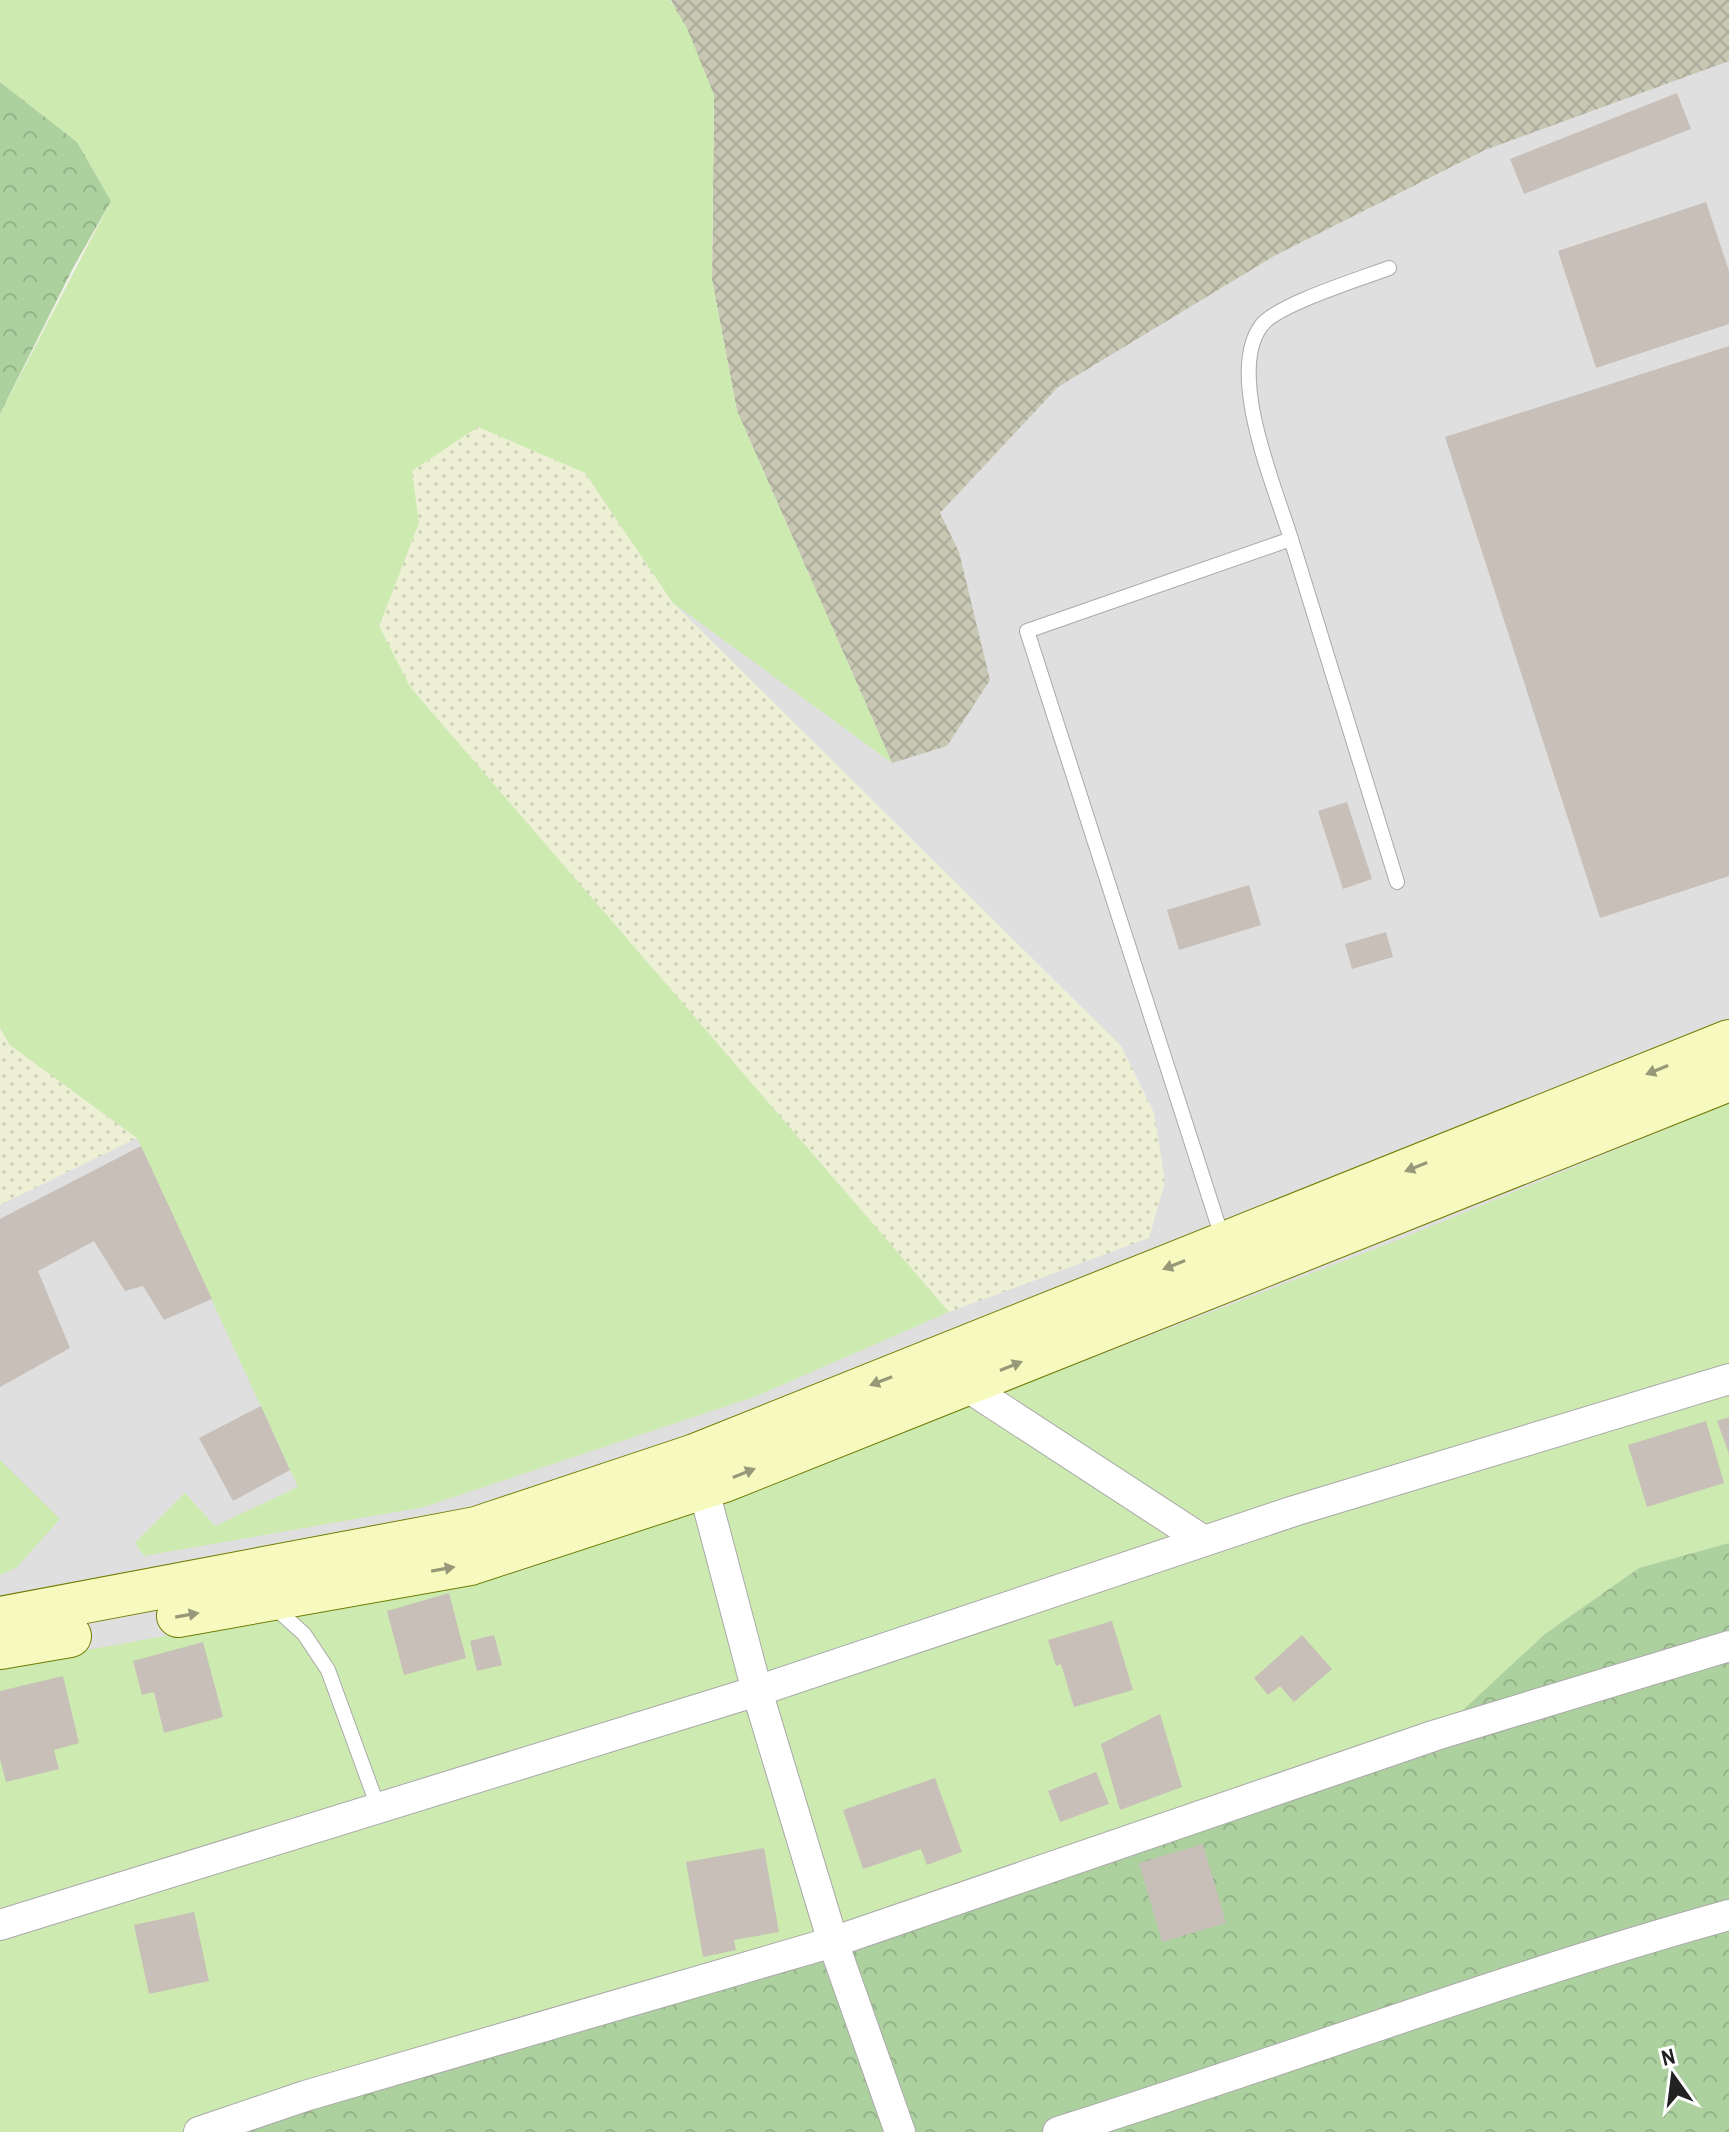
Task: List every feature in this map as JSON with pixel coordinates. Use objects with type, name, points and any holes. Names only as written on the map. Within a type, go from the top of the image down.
[{"type":"main road","points":[[699,1471],[931,1362],[1729,1041]]},
{"type":"main road","points":[[0,1648],[252,1588],[699,1471],[965,1385],[1729,1080]]},
{"type":"main road","points":[[0,1618],[252,1588]]},
{"type":"street","points":[[931,1362],[1204,1541]]},
{"type":"street","points":[[0,1925],[757,1691],[1204,1541],[1729,1379]]},
{"type":"street","points":[[699,1471],[757,1691],[833,1942],[900,2132]]},
{"type":"street","points":[[199,2132],[305,2096],[833,1942],[1436,1735],[1729,1646]]},
{"type":"street","points":[[1058,2132],[1208,2085],[1606,1949],[1729,1915]]},
{"type":"lane","points":[[1389,268],[1308,298],[1262,324],[1248,354],[1250,392],[1261,443],[1397,882]]},
{"type":"lane","points":[[1225,1244],[1027,631],[1291,539]]},
{"type":"lane","points":[[252,1588],[304,1634],[328,1670],[378,1807]]},
{"type":"shaded area","points":[[671,0],[1729,0],[1729,61],[1485,150],[1274,256],[1058,387],[940,513],[959,552],[990,680],[947,746],[892,763],[737,411],[712,280],[714,95]]},
{"type":"shaded area","points":[[1729,0],[1729,2132],[0,2132],[0,710],[737,411]]},
{"type":"shaded area","points":[[478,427],[585,473],[673,603],[1121,1046],[1154,1113],[1165,1182],[1149,1238],[949,1312],[410,687],[379,626],[419,523],[412,471]]},
{"type":"shaded area","points":[[0,1028],[10,1045],[137,1138],[0,1205]]},
{"type":"green space","points":[[0,0],[670,0],[687,28],[714,95],[712,280],[737,411],[892,763],[673,603],[585,473],[478,427],[412,471],[419,523],[379,626],[410,687],[949,1312],[757,1396],[424,1507],[144,1556],[135,1543],[185,1493],[215,1526],[298,1487],[137,1138],[10,1045],[0,1028],[0,414],[111,201],[77,142],[0,82]]},
{"type":"green space","points":[[0,82],[77,142],[111,201],[73,268],[0,414]]},
{"type":"green space","points":[[1729,1103],[1729,1543],[1639,1568],[1545,1634],[1436,1735],[199,2132],[0,2132],[0,1666],[521,1571],[852,1451],[1403,1238]]},
{"type":"green space","points":[[0,1460],[60,1519],[16,1568],[0,1575]]},
{"type":"green space","points":[[1729,1543],[1729,2132],[200,2132],[1436,1735],[1545,1634],[1639,1568]]},
{"type":"building","points":[[1677,93],[1691,129],[1524,194],[1510,159]]},
{"type":"building","points":[[1706,202],[1729,271],[1729,324],[1596,368],[1558,251]]},
{"type":"building","points":[[1729,346],[1729,876],[1600,918],[1445,437]]},
{"type":"building","points":[[1347,802],[1372,879],[1343,889],[1318,811]]},
{"type":"building","points":[[1249,885],[1261,925],[1179,950],[1167,910]]},
{"type":"building","points":[[1386,932],[1393,957],[1352,969],[1345,944]]},
{"type":"building","points":[[141,1146],[212,1299],[164,1320],[143,1286],[125,1291],[94,1241],[38,1271],[70,1348],[0,1387],[0,1219]]},
{"type":"building","points":[[261,1406],[290,1470],[233,1501],[199,1438]]},
{"type":"building","points":[[1729,1417],[1729,1454],[1717,1421]]},
{"type":"building","points":[[1706,1421],[1724,1483],[1647,1507],[1628,1445]]},
{"type":"building","points":[[449,1593],[466,1658],[404,1675],[387,1611]]},
{"type":"building","points":[[1112,1621],[1133,1690],[1074,1707],[1061,1664],[1056,1666],[1048,1640]]},
{"type":"building","points":[[494,1635],[502,1665],[477,1671],[470,1641]]},
{"type":"building","points":[[1302,1635],[1332,1669],[1294,1702],[1280,1686],[1268,1695],[1254,1678]]},
{"type":"building","points":[[203,1642],[223,1717],[164,1733],[154,1692],[142,1695],[133,1661]]},
{"type":"building","points":[[63,1676],[79,1743],[54,1750],[59,1769],[6,1782],[0,1759],[0,1691]]},
{"type":"building","points":[[1160,1714],[1182,1787],[1120,1810],[1101,1744]]},
{"type":"building","points":[[1096,1772],[1109,1804],[1060,1822],[1048,1791]]},
{"type":"building","points":[[935,1778],[962,1852],[927,1865],[921,1849],[863,1869],[843,1810]]},
{"type":"building","points":[[1203,1844],[1226,1923],[1162,1942],[1139,1863]]},
{"type":"building","points":[[764,1848],[779,1932],[734,1940],[736,1950],[703,1957],[686,1862]]},
{"type":"building","points":[[194,1912],[209,1981],[149,1994],[134,1925]]}]
